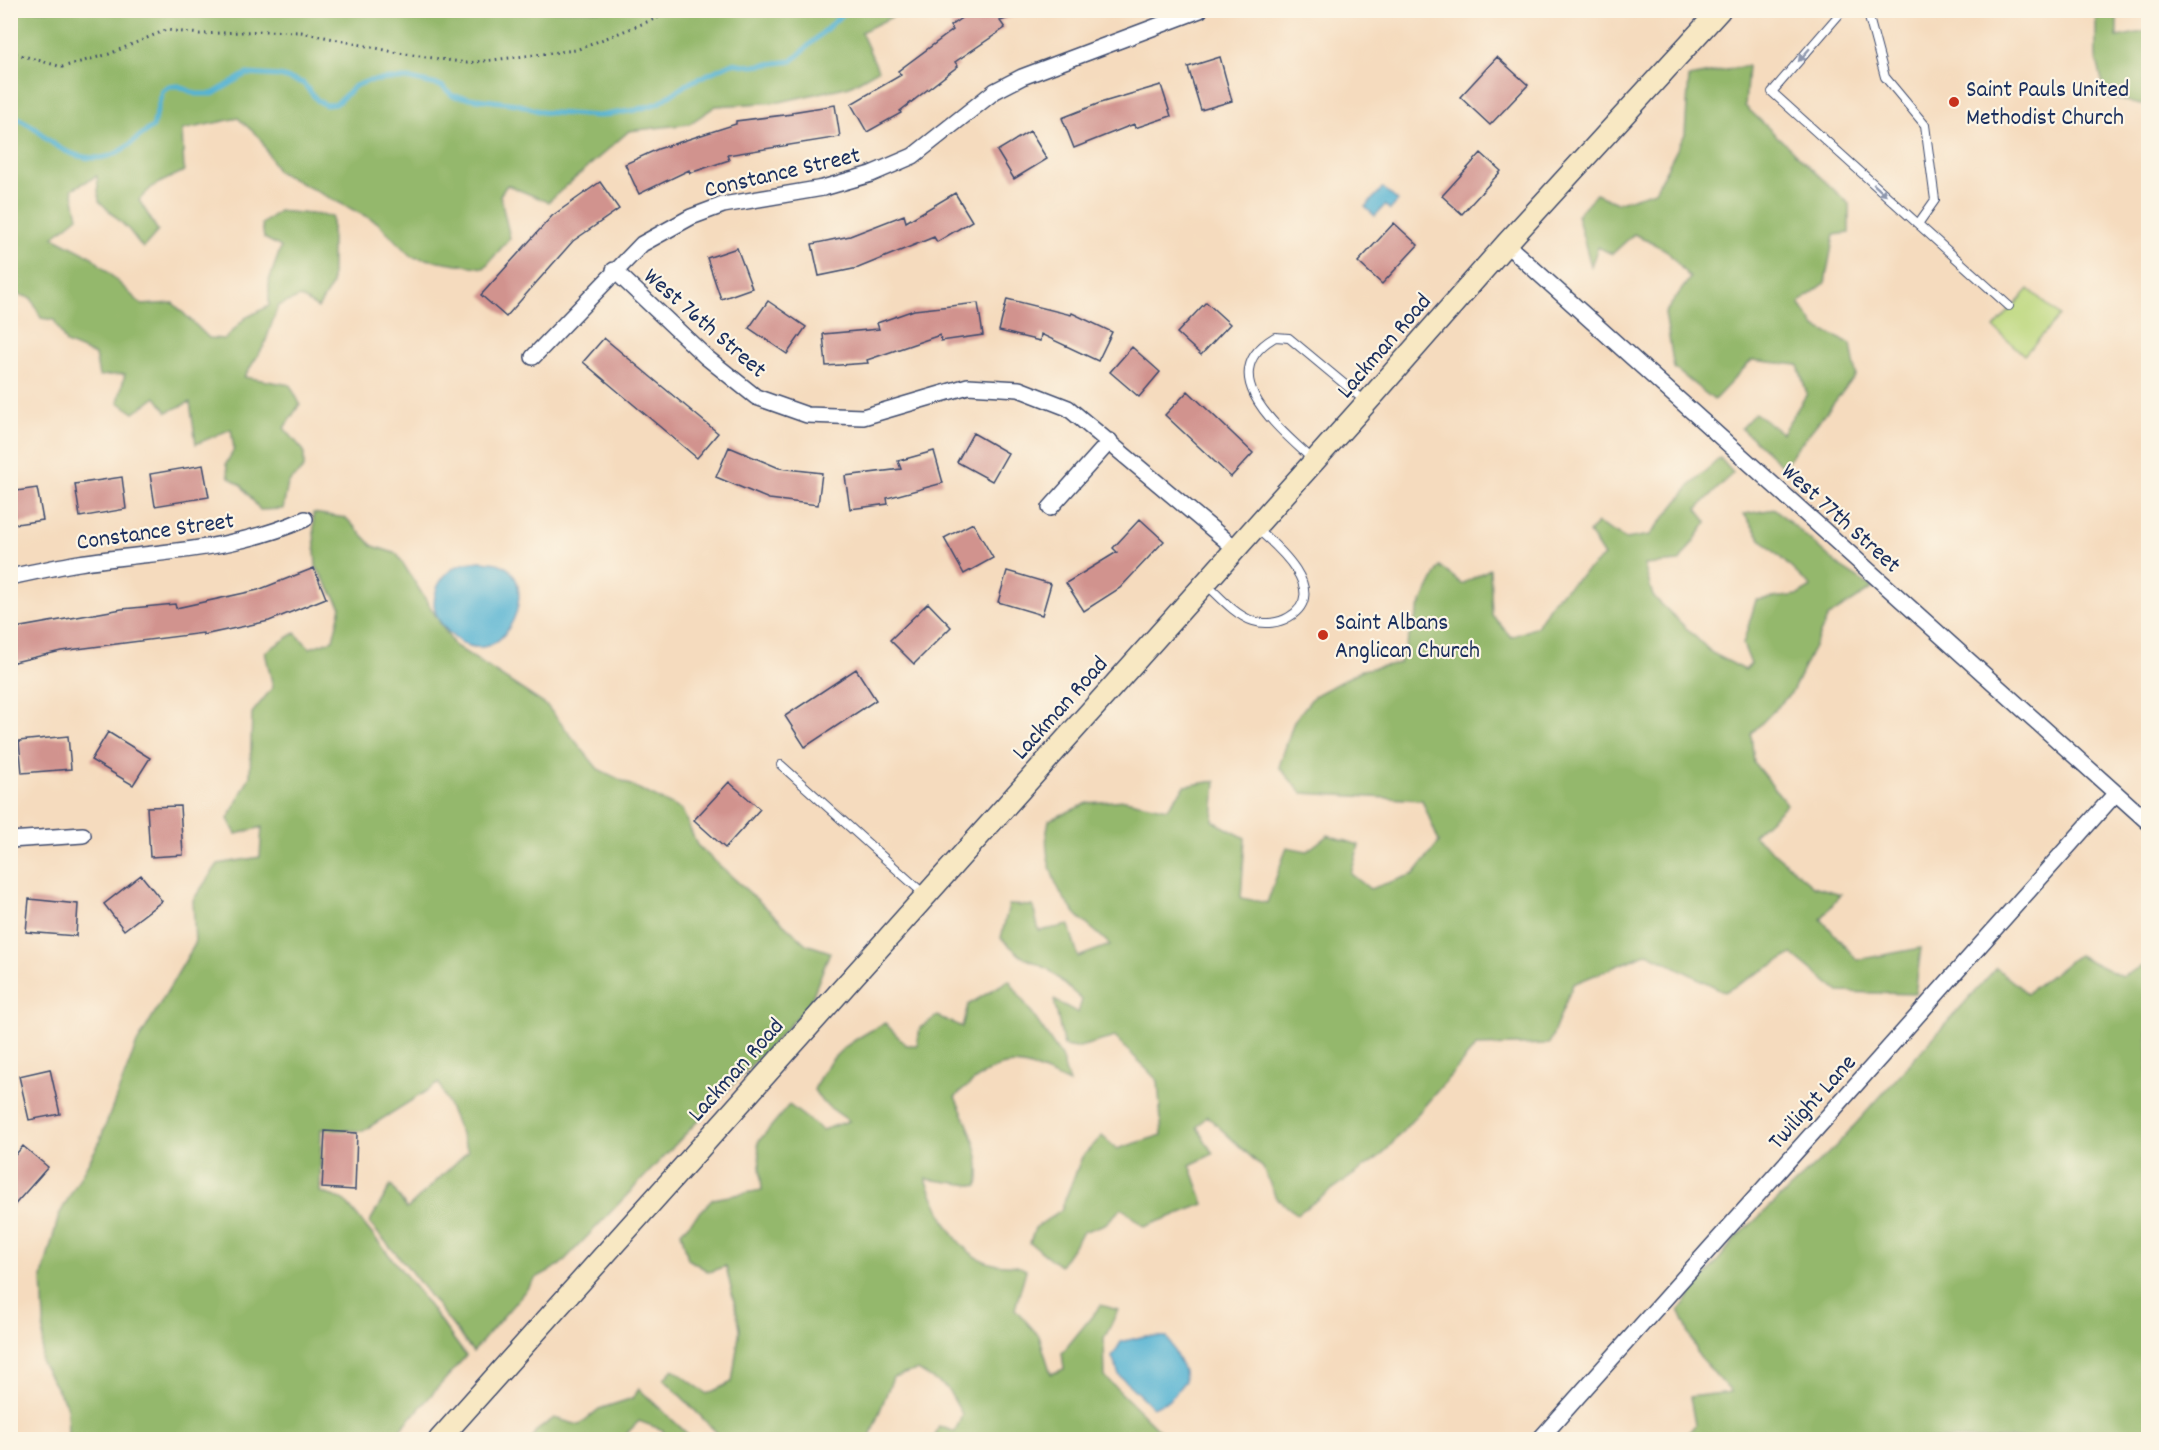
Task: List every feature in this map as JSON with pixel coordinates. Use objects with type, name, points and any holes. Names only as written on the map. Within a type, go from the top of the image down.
[{"type":"main road","name":"Lackman Road","points":[[439,1440],[1367,403],[1506,244],[1720,10]]},
{"type":"street","name":"Constance Street","points":[[533,357],[614,270],[642,244],[691,217],[723,205],[823,188],[871,174],[913,156],[995,91],[1022,76],[1200,10]]},
{"type":"street","name":"West 77th Street","points":[[1506,244],[2148,822]]},
{"type":"street","name":"West 76th Street","points":[[614,270],[706,357],[756,397],[807,415],[863,417],[968,386],[1019,389],[1068,408],[1235,548]]},
{"type":"street","points":[[1050,508],[1110,441]]},
{"type":"street","name":"Constance Street","points":[[10,577],[80,563],[219,547],[280,530],[304,519]]},
{"type":"street","name":"Twilight Lane","points":[[1539,1440],[2116,793]]},
{"type":"street","points":[[10,840],[83,835]]},
{"type":"lane","points":[[1843,10],[1772,92],[2009,306]]},
{"type":"lane","points":[[1867,10],[1885,77],[1925,125],[1935,200],[1918,224]]},
{"type":"lane","points":[[1314,461],[1269,416],[1252,395],[1247,374],[1251,358],[1275,337],[1289,338],[1367,403]]},
{"type":"lane","points":[[1204,583],[1253,621],[1273,623],[1294,613],[1299,607],[1303,591],[1297,570],[1288,556],[1254,527]]},
{"type":"lane","points":[[781,765],[925,895]]},
{"type":"path","points":[[10,52],[62,67],[109,54],[166,30],[200,34],[272,31],[301,32],[399,53],[467,63],[576,50],[677,10]]},
{"type":"green space","points":[[10,11],[904,11],[861,32],[878,70],[850,86],[780,102],[716,106],[689,124],[629,131],[548,202],[507,185],[500,195],[510,238],[484,268],[412,257],[377,222],[277,171],[260,138],[238,118],[182,130],[184,171],[153,186],[139,200],[158,231],[143,248],[129,230],[99,201],[97,176],[72,189],[78,217],[53,237],[92,257],[142,305],[173,303],[209,338],[225,339],[245,318],[269,306],[269,281],[281,247],[264,238],[262,224],[279,211],[332,216],[332,285],[318,308],[300,297],[278,306],[264,346],[244,377],[290,385],[300,404],[284,428],[304,451],[304,468],[288,483],[283,509],[260,510],[242,486],[229,477],[226,464],[234,449],[231,429],[196,444],[190,402],[167,412],[156,397],[134,413],[118,402],[125,374],[99,376],[95,355],[66,343],[54,320],[41,318],[31,298],[12,293]]},
{"type":"green space","points":[[922,11],[951,11],[949,14],[927,18]]},
{"type":"green space","points":[[2096,11],[2117,11],[2117,37],[2148,31],[2148,102],[2145,105],[2106,97],[2096,56]]},
{"type":"green space","points":[[1748,66],[1745,106],[1849,204],[1849,233],[1834,235],[1825,283],[1799,303],[1815,327],[1851,344],[1856,375],[1783,466],[1741,428],[1755,413],[1782,433],[1807,394],[1798,365],[1752,360],[1714,400],[1674,368],[1665,313],[1690,278],[1666,250],[1634,234],[1612,254],[1598,247],[1591,266],[1577,215],[1596,194],[1617,203],[1655,191],[1685,134],[1689,77]]},
{"type":"green space","points":[[2029,289],[2060,316],[2024,355],[1994,328]]},
{"type":"green space","points":[[1720,458],[1733,473],[1697,509],[1707,522],[1679,562],[1644,565],[1653,596],[1712,653],[1745,670],[1751,664],[1743,644],[1756,600],[1798,595],[1811,587],[1761,539],[1744,514],[1775,509],[1842,568],[1873,588],[1828,617],[1792,692],[1751,734],[1754,763],[1787,804],[1753,835],[1813,886],[1841,894],[1821,919],[1857,960],[1921,948],[1915,994],[1839,992],[1792,954],[1725,992],[1648,953],[1573,984],[1549,1044],[1476,1046],[1383,1154],[1297,1214],[1276,1198],[1263,1168],[1207,1116],[1197,1127],[1213,1154],[1190,1165],[1204,1204],[1144,1227],[1122,1208],[1105,1224],[1083,1232],[1060,1266],[1030,1243],[1035,1228],[1061,1210],[1082,1157],[1102,1136],[1117,1149],[1162,1135],[1158,1081],[1115,1037],[1076,1048],[1064,1046],[1054,1000],[1078,1013],[1082,1000],[1048,969],[1021,956],[1001,938],[1009,905],[1033,906],[1039,931],[1069,925],[1078,957],[1110,945],[1076,914],[1055,882],[1048,857],[1049,820],[1088,803],[1125,800],[1167,809],[1185,786],[1216,781],[1213,821],[1245,838],[1241,898],[1267,903],[1287,847],[1307,851],[1328,835],[1359,845],[1351,874],[1370,889],[1414,874],[1439,842],[1422,800],[1302,793],[1279,767],[1294,721],[1314,696],[1362,670],[1400,663],[1419,608],[1440,566],[1462,584],[1490,569],[1492,615],[1511,637],[1537,627],[1553,600],[1604,556],[1589,533],[1597,523],[1626,539],[1650,535],[1694,481]]},
{"type":"green space","points":[[313,513],[346,518],[373,546],[397,554],[454,645],[547,706],[598,769],[682,810],[697,845],[806,944],[830,952],[809,1005],[560,1265],[536,1278],[473,1352],[406,1265],[369,1223],[391,1185],[407,1209],[468,1151],[439,1083],[363,1131],[321,1129],[320,1192],[344,1200],[412,1283],[466,1356],[392,1439],[68,1439],[67,1406],[41,1362],[44,1322],[42,1277],[59,1215],[98,1145],[137,1043],[195,944],[193,900],[218,864],[260,857],[262,827],[236,834],[228,819],[250,776],[252,713],[273,687],[265,652],[295,633],[310,648],[333,640],[341,607],[316,567]]},
{"type":"green space","points":[[2078,955],[2122,977],[2148,963],[2148,1439],[1683,1439],[1695,1425],[1690,1397],[1731,1392],[1699,1356],[1679,1310],[1735,1239],[1834,1148],[1996,968],[2027,993]]},
{"type":"green space","points":[[1009,980],[1061,1056],[1069,1083],[1035,1068],[1021,1065],[1009,1064],[985,1073],[955,1097],[970,1129],[977,1151],[978,1186],[926,1179],[943,1218],[959,1242],[969,1252],[994,1264],[1026,1270],[1015,1309],[1039,1336],[1051,1374],[1064,1369],[1062,1353],[1101,1305],[1118,1310],[1104,1339],[1105,1377],[1168,1439],[934,1439],[939,1426],[955,1432],[962,1414],[947,1388],[918,1370],[893,1377],[869,1439],[723,1439],[664,1379],[673,1369],[707,1394],[732,1382],[740,1328],[726,1266],[709,1272],[688,1259],[681,1232],[713,1199],[762,1190],[758,1142],[789,1105],[822,1130],[849,1121],[822,1102],[814,1090],[826,1067],[842,1049],[885,1023],[906,1045],[917,1045],[920,1028],[937,1016],[962,1027],[968,1005]]},
{"type":"green space","points":[[639,1389],[693,1439],[664,1439],[663,1430],[639,1421],[621,1439],[532,1439],[535,1432],[554,1418],[579,1425],[599,1409],[633,1398]]},
{"type":"water","points":[[1383,188],[1398,201],[1390,210],[1385,205],[1375,216],[1365,207]]},
{"type":"water","points":[[481,561],[500,564],[513,575],[519,592],[517,610],[509,628],[496,641],[480,647],[461,642],[441,623],[434,606],[437,588],[447,573],[463,564]]},
{"type":"water","points":[[1145,1336],[1167,1337],[1184,1371],[1185,1381],[1168,1401],[1152,1407],[1119,1375],[1112,1357],[1121,1342]]},
{"type":"building","points":[[973,10],[1023,10],[1024,13],[1000,21],[1005,28],[955,62],[958,66],[900,111],[901,113],[867,132],[851,104],[901,75],[898,71],[953,30],[950,26]]},
{"type":"building","points":[[1220,57],[1232,101],[1201,110],[1188,67]]},
{"type":"building","points":[[1497,57],[1528,85],[1490,125],[1460,97]]},
{"type":"building","points":[[1161,85],[1171,116],[1135,128],[1134,124],[1074,148],[1062,118],[1100,103]]},
{"type":"building","points":[[835,105],[840,137],[727,155],[729,160],[690,173],[689,170],[639,194],[625,164],[658,149],[736,124],[736,121],[792,114],[792,112]]},
{"type":"building","points":[[1030,131],[1047,159],[1014,179],[997,151]]},
{"type":"building","points":[[1481,153],[1501,171],[1462,214],[1442,196]]},
{"type":"building","points":[[600,182],[619,209],[573,241],[506,317],[481,295],[552,216]]},
{"type":"building","points":[[955,193],[972,221],[937,242],[934,237],[858,268],[819,276],[812,244],[850,236],[904,215],[906,222]]},
{"type":"building","points":[[1394,223],[1418,245],[1382,284],[1358,262]]},
{"type":"building","points":[[737,248],[752,288],[721,299],[707,258]]},
{"type":"building","points":[[1007,299],[1071,315],[1072,313],[1112,332],[1098,361],[1041,334],[1040,341],[999,331]]},
{"type":"building","points":[[768,301],[806,327],[787,354],[749,328]]},
{"type":"building","points":[[1206,302],[1230,324],[1201,355],[1177,333]]},
{"type":"building","points":[[978,303],[983,335],[941,341],[940,335],[867,360],[868,363],[826,366],[823,334],[879,329],[877,323],[914,310]]},
{"type":"building","points":[[604,338],[718,433],[697,458],[583,362]]},
{"type":"building","points":[[1132,347],[1160,372],[1139,397],[1110,372]]},
{"type":"building","points":[[1188,391],[1253,453],[1231,477],[1165,415]]},
{"type":"building","points":[[973,433],[1008,453],[992,481],[957,462]]},
{"type":"building","points":[[729,447],[779,468],[822,473],[818,505],[769,499],[716,477]]},
{"type":"building","points":[[934,451],[943,483],[887,498],[888,504],[850,509],[845,476],[901,469],[898,461]]},
{"type":"building","points":[[203,465],[209,497],[155,506],[150,474]]},
{"type":"building","points":[[122,477],[126,509],[80,517],[75,484]]},
{"type":"building","points":[[37,488],[43,520],[10,525],[10,492]]},
{"type":"building","points":[[1140,519],[1164,541],[1120,588],[1084,611],[1066,583],[1117,552],[1113,548]]},
{"type":"building","points":[[973,523],[993,558],[964,574],[944,538]]},
{"type":"building","points":[[314,568],[326,598],[269,621],[203,635],[203,633],[61,651],[10,663],[10,629],[122,609],[175,604],[176,608],[258,590]]},
{"type":"building","points":[[1007,571],[1051,584],[1042,615],[998,602]]},
{"type":"building","points":[[928,603],[951,627],[914,664],[890,640]]},
{"type":"building","points":[[856,669],[876,700],[805,747],[785,716]]},
{"type":"building","points":[[108,732],[150,758],[133,785],[91,760]]},
{"type":"building","points":[[68,736],[71,769],[22,773],[19,741]]},
{"type":"building","points":[[729,782],[760,809],[725,848],[694,820]]},
{"type":"building","points":[[180,806],[183,855],[150,857],[147,807]]},
{"type":"building","points":[[141,875],[162,901],[124,930],[104,904]]},
{"type":"building","points":[[29,899],[78,904],[76,936],[26,932]]},
{"type":"building","points":[[50,1069],[60,1114],[29,1120],[19,1076]]},
{"type":"building","points":[[325,1131],[357,1133],[355,1190],[322,1188]]},
{"type":"building","points":[[23,1146],[48,1167],[10,1210],[10,1161]]},
{"type":"waterway","points":[[10,110],[55,145],[77,156],[89,158],[112,155],[124,149],[153,127],[162,92],[169,86],[179,86],[196,94],[213,94],[246,74],[280,76],[303,83],[318,101],[326,105],[336,104],[355,86],[368,81],[411,79],[442,86],[453,96],[517,104],[542,112],[598,116],[636,110],[659,103],[687,84],[732,63],[753,66],[792,61],[847,10]]},
{"type":"place","name":"Saint Pauls United Methodist Church","points":[[1954,102]]},
{"type":"place","name":"Saint Albans Anglican Church","points":[[1323,635]]}]
